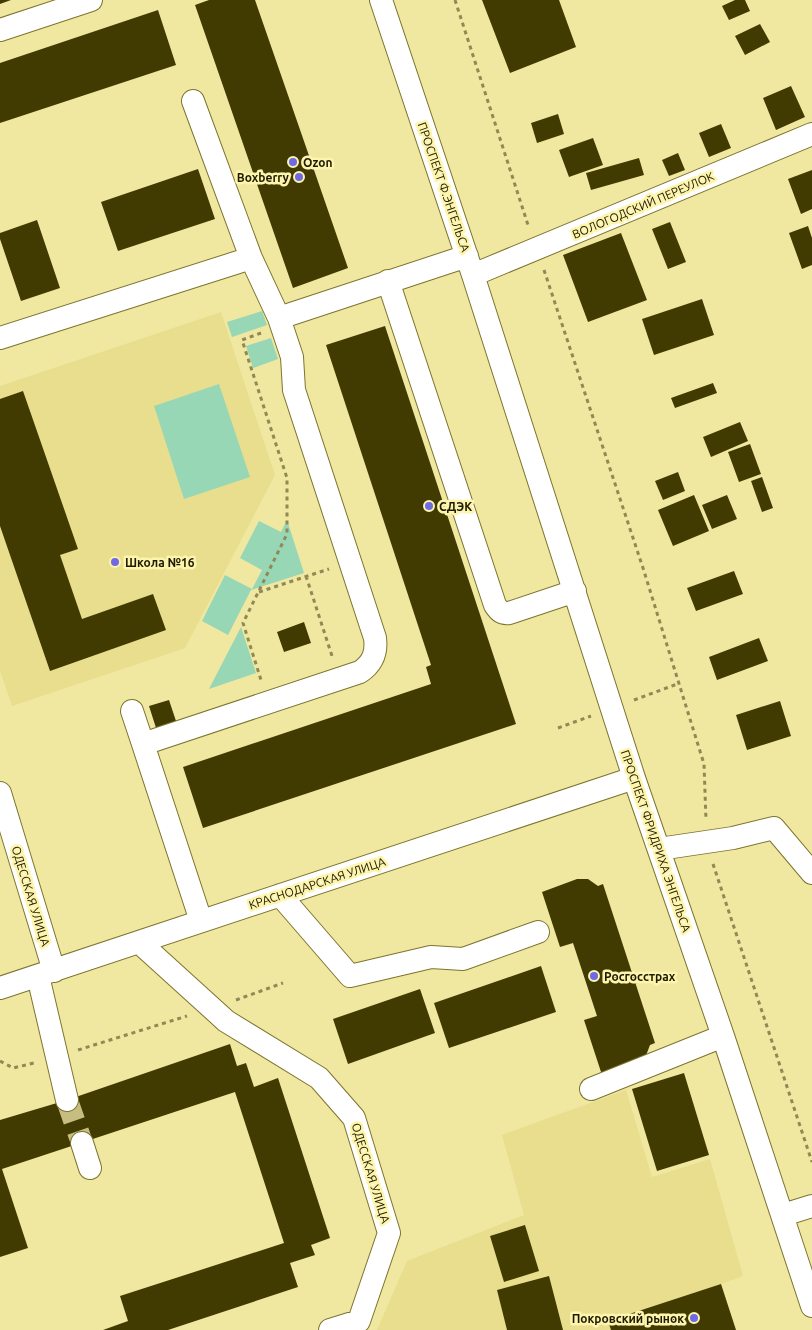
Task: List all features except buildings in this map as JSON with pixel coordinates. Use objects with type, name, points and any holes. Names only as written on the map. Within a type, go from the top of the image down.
[{"type":"street","points":[[0,30],[91,0]]},
{"type":"street","name":"ПРОСПЕКТ Ф.ЭНГЕЛЬСА","points":[[381,0],[505,374]]},
{"type":"street","points":[[143,744],[360,672],[368,666],[374,657],[376,648],[375,638],[294,390],[292,357],[280,322],[251,258],[193,101]]},
{"type":"street","name":"ВОЛОГОДСКИЙ ПЕРЕУЛОК","points":[[280,322],[388,282],[470,266],[537,249],[812,134]]},
{"type":"street","points":[[0,338],[251,258]]},
{"type":"street","points":[[388,282],[498,610],[503,614],[510,613],[575,592]]},
{"type":"street","name":"ПРОСПЕКТ ФРИДРИХА ЭНГЕЛЬСА","points":[[505,374],[634,778],[723,1036],[812,1306]]},
{"type":"street","points":[[132,711],[201,921]]},
{"type":"street","name":"КРАСНОДАРСКАЯ УЛИЦА","points":[[0,988],[634,778]]},
{"type":"street","name":"ОДЕССКАЯ УЛИЦА","points":[[0,793],[46,973],[57,1057],[67,1100]]},
{"type":"street","points":[[659,849],[734,838],[774,828],[812,873]]},
{"type":"street","points":[[280,895],[350,976],[431,957],[463,959],[538,932]]},
{"type":"street","name":"ОДЕССКАЯ УЛИЦА","points":[[140,942],[226,1021],[319,1078],[354,1118],[389,1233],[359,1320],[330,1330]]},
{"type":"street","points":[[591,1089],[723,1036]]},
{"type":"street","points":[[82,1143],[90,1168]]},
{"type":"street","points":[[783,1215],[812,1206]]},
{"type":"path","points":[[455,0],[643,568],[704,764],[706,825],[712,862],[812,1162]]},
{"type":"path","points":[[269,702],[243,623],[287,534],[287,478],[242,340],[280,322]]},
{"type":"path","points":[[258,592],[350,562]]},
{"type":"path","points":[[306,576],[339,679]]},
{"type":"path","points":[[0,1061],[13,1068],[57,1057],[212,1008],[283,983]]},
{"type":"shaded area","name":"Школа №16","points":[[221,312],[275,475],[185,648],[12,706],[0,671],[0,386]]},
{"type":"shaded area","points":[[626,1090],[652,1177],[710,1159],[743,1276],[721,1284],[736,1330],[377,1330],[407,1261],[524,1215],[502,1135]]},
{"type":"green space","points":[[262,311],[267,325],[232,337],[227,322]]},
{"type":"green space","points":[[271,338],[278,359],[253,368],[246,346]]},
{"type":"green space","points":[[219,384],[250,477],[184,499],[154,406]]},
{"type":"green space","points":[[287,520],[304,573],[251,590],[228,635],[202,621],[225,575],[252,589],[262,570],[240,558],[259,521],[281,532]]},
{"type":"green space","points":[[241,627],[256,673],[209,689]]},
{"type":"tunnel","points":[[67,1100],[82,1143]]},
{"type":"place","name":"Ozon","points":[[293,162]]},
{"type":"place","name":"Boxberry","points":[[299,177]]},
{"type":"place","name":"СДЭК","points":[[429,506]]},
{"type":"place","name":"Школа №16","points":[[115,562]]},
{"type":"place","name":"Росгосстрах","points":[[594,976]]},
{"type":"place","name":"Покровский рынок","points":[[694,1318]]}]
